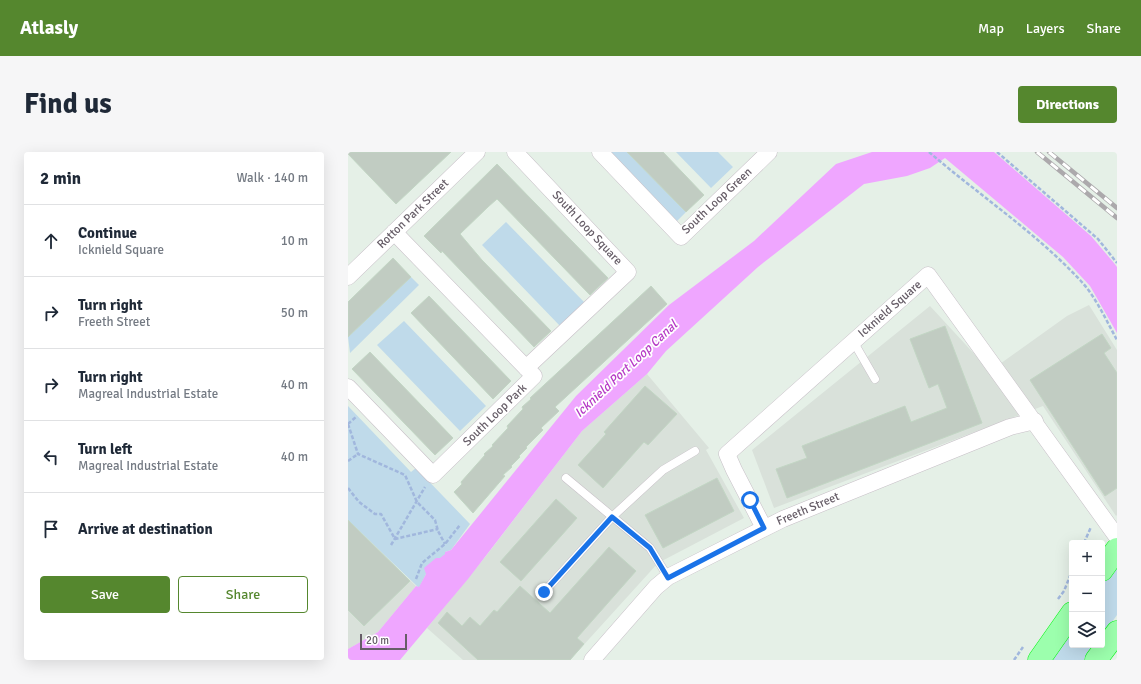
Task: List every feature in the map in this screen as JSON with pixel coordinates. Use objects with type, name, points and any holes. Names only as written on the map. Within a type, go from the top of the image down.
[{"type":"highway","points":[[1105,566],[1117,549]]},
{"type":"highway","points":[[1039,660],[1069,605]]},
{"type":"highway","points":[[1096,660],[1117,632]]},
{"type":"street","name":"Rotton Park Street","points":[[348,277],[477,152]]},
{"type":"street","name":"South Loop Square","points":[[515,152],[628,272],[526,368]]},
{"type":"street","name":"South Loop Green","points":[[600,152],[681,237],[769,152]]},
{"type":"street","name":"South Loop Park","points":[[348,387],[433,475],[534,376],[394,232]]},
{"type":"street","name":"Icknield Square","points":[[764,528],[727,454],[928,276],[1035,421],[1117,537]]},
{"type":"street","name":"Freeth Street","points":[[592,660],[656,587],[668,578],[764,528],[1010,427],[1035,421]]},
{"type":"lane","points":[[853,341],[875,379]]},
{"type":"lane","points":[[544,592],[612,517],[662,470],[695,451]]},
{"type":"lane","points":[[566,478],[650,548],[668,578]]},
{"type":"path","points":[[929,152],[1016,223],[1081,281],[1096,302],[1117,340]]},
{"type":"path","points":[[997,152],[1098,239],[1117,263]]},
{"type":"path","points":[[348,424],[358,454],[405,475],[417,502],[435,520],[445,544]]},
{"type":"path","points":[[348,461],[358,454]]},
{"type":"path","points":[[348,488],[360,502],[375,514],[381,514],[395,539]]},
{"type":"path","points":[[391,545],[417,502]]},
{"type":"path","points":[[416,579],[422,563],[445,544],[460,525]]},
{"type":"path","points":[[395,539],[438,529]]},
{"type":"path","points":[[1064,591],[1069,601]]},
{"type":"shaded area","points":[[610,152],[627,152],[686,212],[677,221]]},
{"type":"shaded area","points":[[676,152],[718,152],[733,167],[711,188]]},
{"type":"shaded area","points":[[506,222],[584,302],[561,327],[482,245]]},
{"type":"shaded area","points":[[411,277],[419,285],[350,353],[348,337]]},
{"type":"shaded area","points":[[1089,305],[1117,350],[1116,516],[1043,406],[774,508],[752,450],[930,306],[990,371],[1067,316]]},
{"type":"shaded area","points":[[404,321],[486,406],[460,431],[377,345]]},
{"type":"shaded area","points":[[647,374],[709,448],[706,450],[744,518],[658,563],[570,660],[463,660],[427,628],[486,556],[582,431]]},
{"type":"shaded area","points":[[348,406],[411,472],[416,468],[470,524],[451,550],[445,552],[446,554],[426,570],[426,574],[419,588],[348,520]]},
{"type":"shaded area","points":[[348,520],[416,586],[378,632],[348,649]]},
{"type":"shaded area","points":[[1117,562],[1117,615],[1105,632],[1105,612],[1105,579]]},
{"type":"shaded area","points":[[1069,629],[1069,648],[1093,648],[1084,660],[1046,660]]},
{"type":"water","name":"Icknield Port Loop Canal","points":[[872,152],[994,152],[1091,236],[1117,267],[1117,333],[1090,286],[1063,257],[945,158],[930,168],[907,176],[864,184],[758,267],[666,351],[647,374],[582,431],[468,579],[400,660],[348,660],[348,649],[378,632],[416,586],[419,587],[426,574],[424,568],[436,558],[440,558],[445,554],[445,552],[451,550],[576,396],[669,305],[754,241],[836,164]]},
{"type":"building","points":[[348,152],[451,152],[396,204],[348,154]]},
{"type":"building","points":[[627,152],[663,152],[704,195],[686,212]]},
{"type":"building","points":[[497,164],[608,278],[590,295],[497,199],[488,207],[460,234],[482,260],[551,331],[534,347],[442,251],[441,253],[424,236]]},
{"type":"building","points":[[393,258],[411,277],[348,337],[348,302]]},
{"type":"building","points":[[651,286],[667,304],[555,407],[559,411],[541,428],[543,430],[526,447],[527,448],[519,456],[520,457],[511,466],[512,467],[503,475],[505,476],[473,513],[454,492],[462,484],[461,482],[508,428],[507,426],[523,409],[522,407],[531,399],[530,398]]},
{"type":"building","points":[[429,296],[511,381],[493,399],[411,313]]},
{"type":"building","points":[[945,326],[982,423],[787,498],[776,469],[807,458],[802,446],[905,406],[911,422],[947,408],[938,384],[929,388],[910,339]]},
{"type":"building","points":[[1102,334],[1111,348],[1104,353],[1117,373],[1117,488],[1105,496],[1030,380]]},
{"type":"building","points":[[370,352],[453,438],[435,455],[352,369]]},
{"type":"building","points":[[645,386],[677,414],[648,445],[644,442],[603,488],[578,465],[606,434],[604,432]]},
{"type":"building","points":[[717,478],[734,511],[663,548],[645,515]]},
{"type":"building","points":[[556,499],[577,518],[521,581],[500,562]]},
{"type":"building","points":[[348,520],[410,581],[364,626],[348,610]]},
{"type":"building","points":[[609,547],[636,571],[577,638],[584,644],[570,660],[478,660],[438,623],[447,612],[462,626],[470,617],[480,626],[494,610],[497,612],[520,586],[550,613]]},
{"type":"railway","points":[[1037,152],[1117,218]]},
{"type":"railway","points":[[1049,152],[1117,208]]},
{"type":"route","points":[[544,592],[612,517],[650,548],[668,578],[764,528],[750,500]]}]
